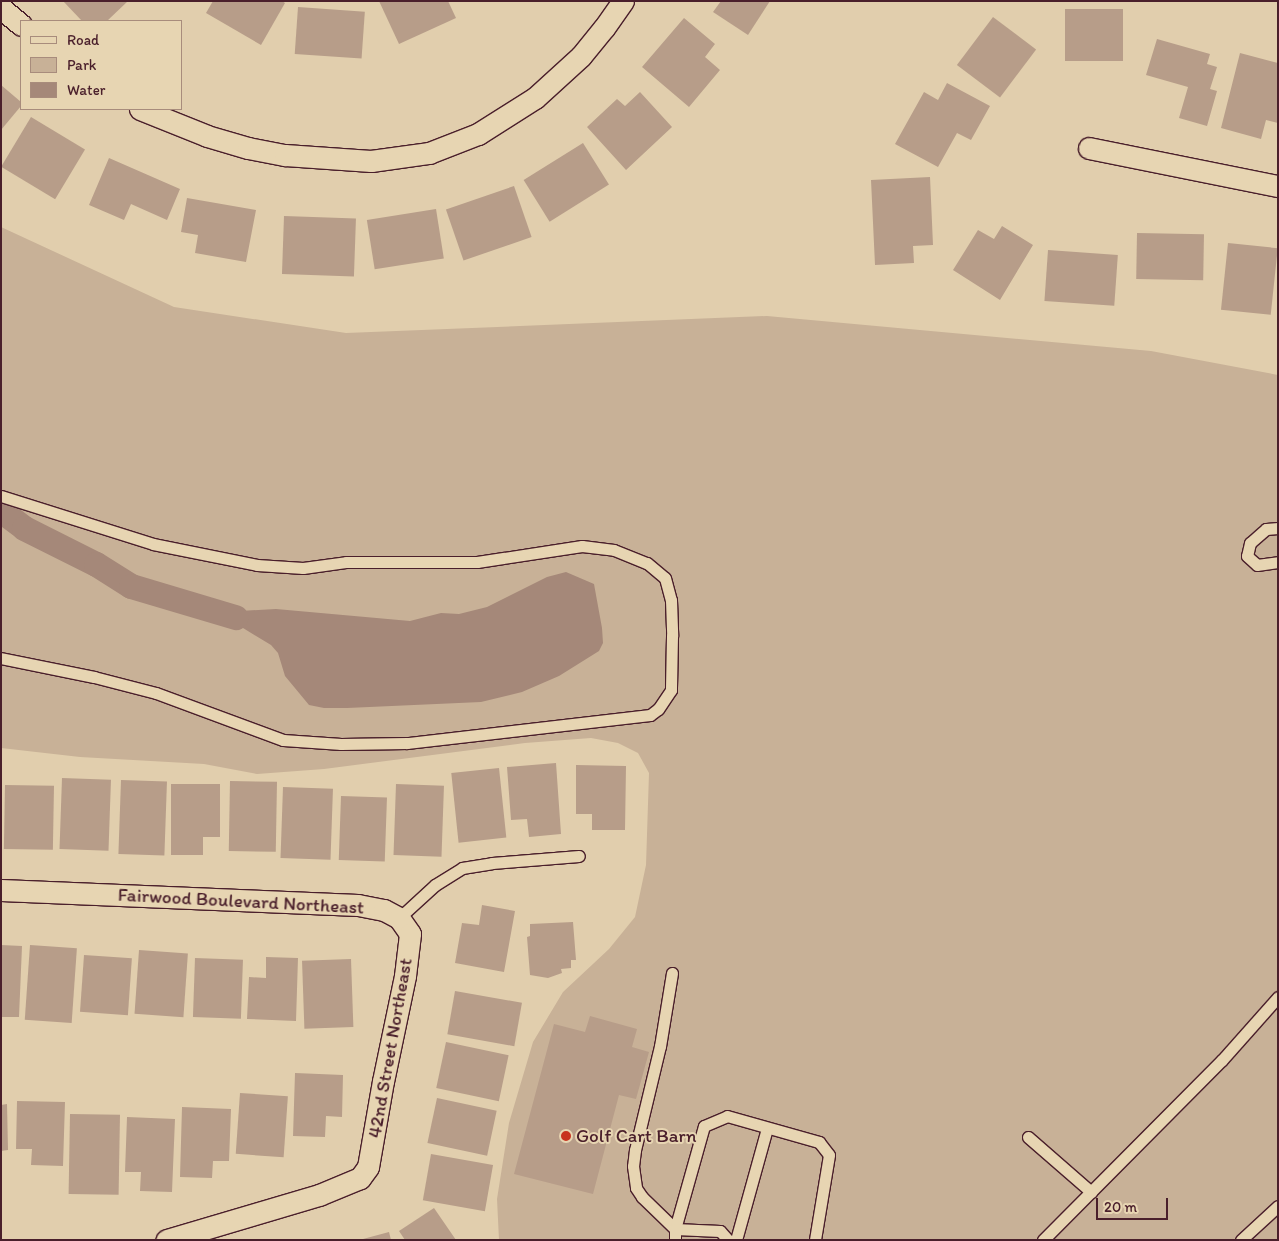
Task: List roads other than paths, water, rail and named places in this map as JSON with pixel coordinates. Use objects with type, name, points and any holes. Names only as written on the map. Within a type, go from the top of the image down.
[{"type":"street","points":[[143,110],[208,136],[248,148],[285,155],[371,161],[429,153],[478,134],[535,98],[581,56],[604,28],[622,1]]},
{"type":"street","points":[[1,8],[20,24]]},
{"type":"street","points":[[1088,148],[1278,186]]},
{"type":"street","name":"Fairwood Boulevard Northeast","points":[[1,890],[358,905],[384,910],[399,918]]},
{"type":"street","name":"42nd Street Northeast","points":[[166,1240],[319,1195],[360,1178],[368,1167],[383,1081],[405,976],[410,934],[399,918]]},
{"type":"lane","points":[[1,496],[153,544],[257,566],[303,568],[346,562],[477,562],[582,546],[614,550],[647,563],[665,578],[671,600],[672,636],[670,690],[658,709],[650,715],[407,743],[341,744],[284,740],[156,693],[94,677],[1,658]]},
{"type":"lane","points":[[1278,528],[1266,529],[1250,543],[1247,556],[1257,565],[1278,562]]},
{"type":"lane","points":[[399,918],[435,885],[462,868],[492,863],[580,856]]},
{"type":"lane","points":[[672,973],[660,1046],[633,1166],[636,1188],[675,1234]]},
{"type":"lane","points":[[1043,1240],[1222,1060],[1278,997]]},
{"type":"lane","points":[[675,1234],[704,1126],[727,1116],[819,1142],[829,1155],[815,1240]]},
{"type":"lane","points":[[736,1240],[768,1128]]},
{"type":"lane","points":[[1028,1137],[1091,1192]]},
{"type":"lane","points":[[1241,1240],[1278,1206]]},
{"type":"lane","points":[[675,1234],[720,1231],[728,1240]]},
{"type":"water","points":[[566,572],[594,584],[602,628],[603,643],[599,651],[559,676],[522,692],[481,702],[347,708],[324,708],[309,705],[285,676],[278,653],[271,645],[243,628],[235,617],[240,611],[276,609],[410,621],[441,613],[459,614],[487,607],[547,577]]},
{"type":"waterway","points":[[1,507],[7,515],[24,528],[96,564],[131,586],[235,617]]},
{"type":"place","name":"Golf Cart Barn","points":[[566,1136]]}]
